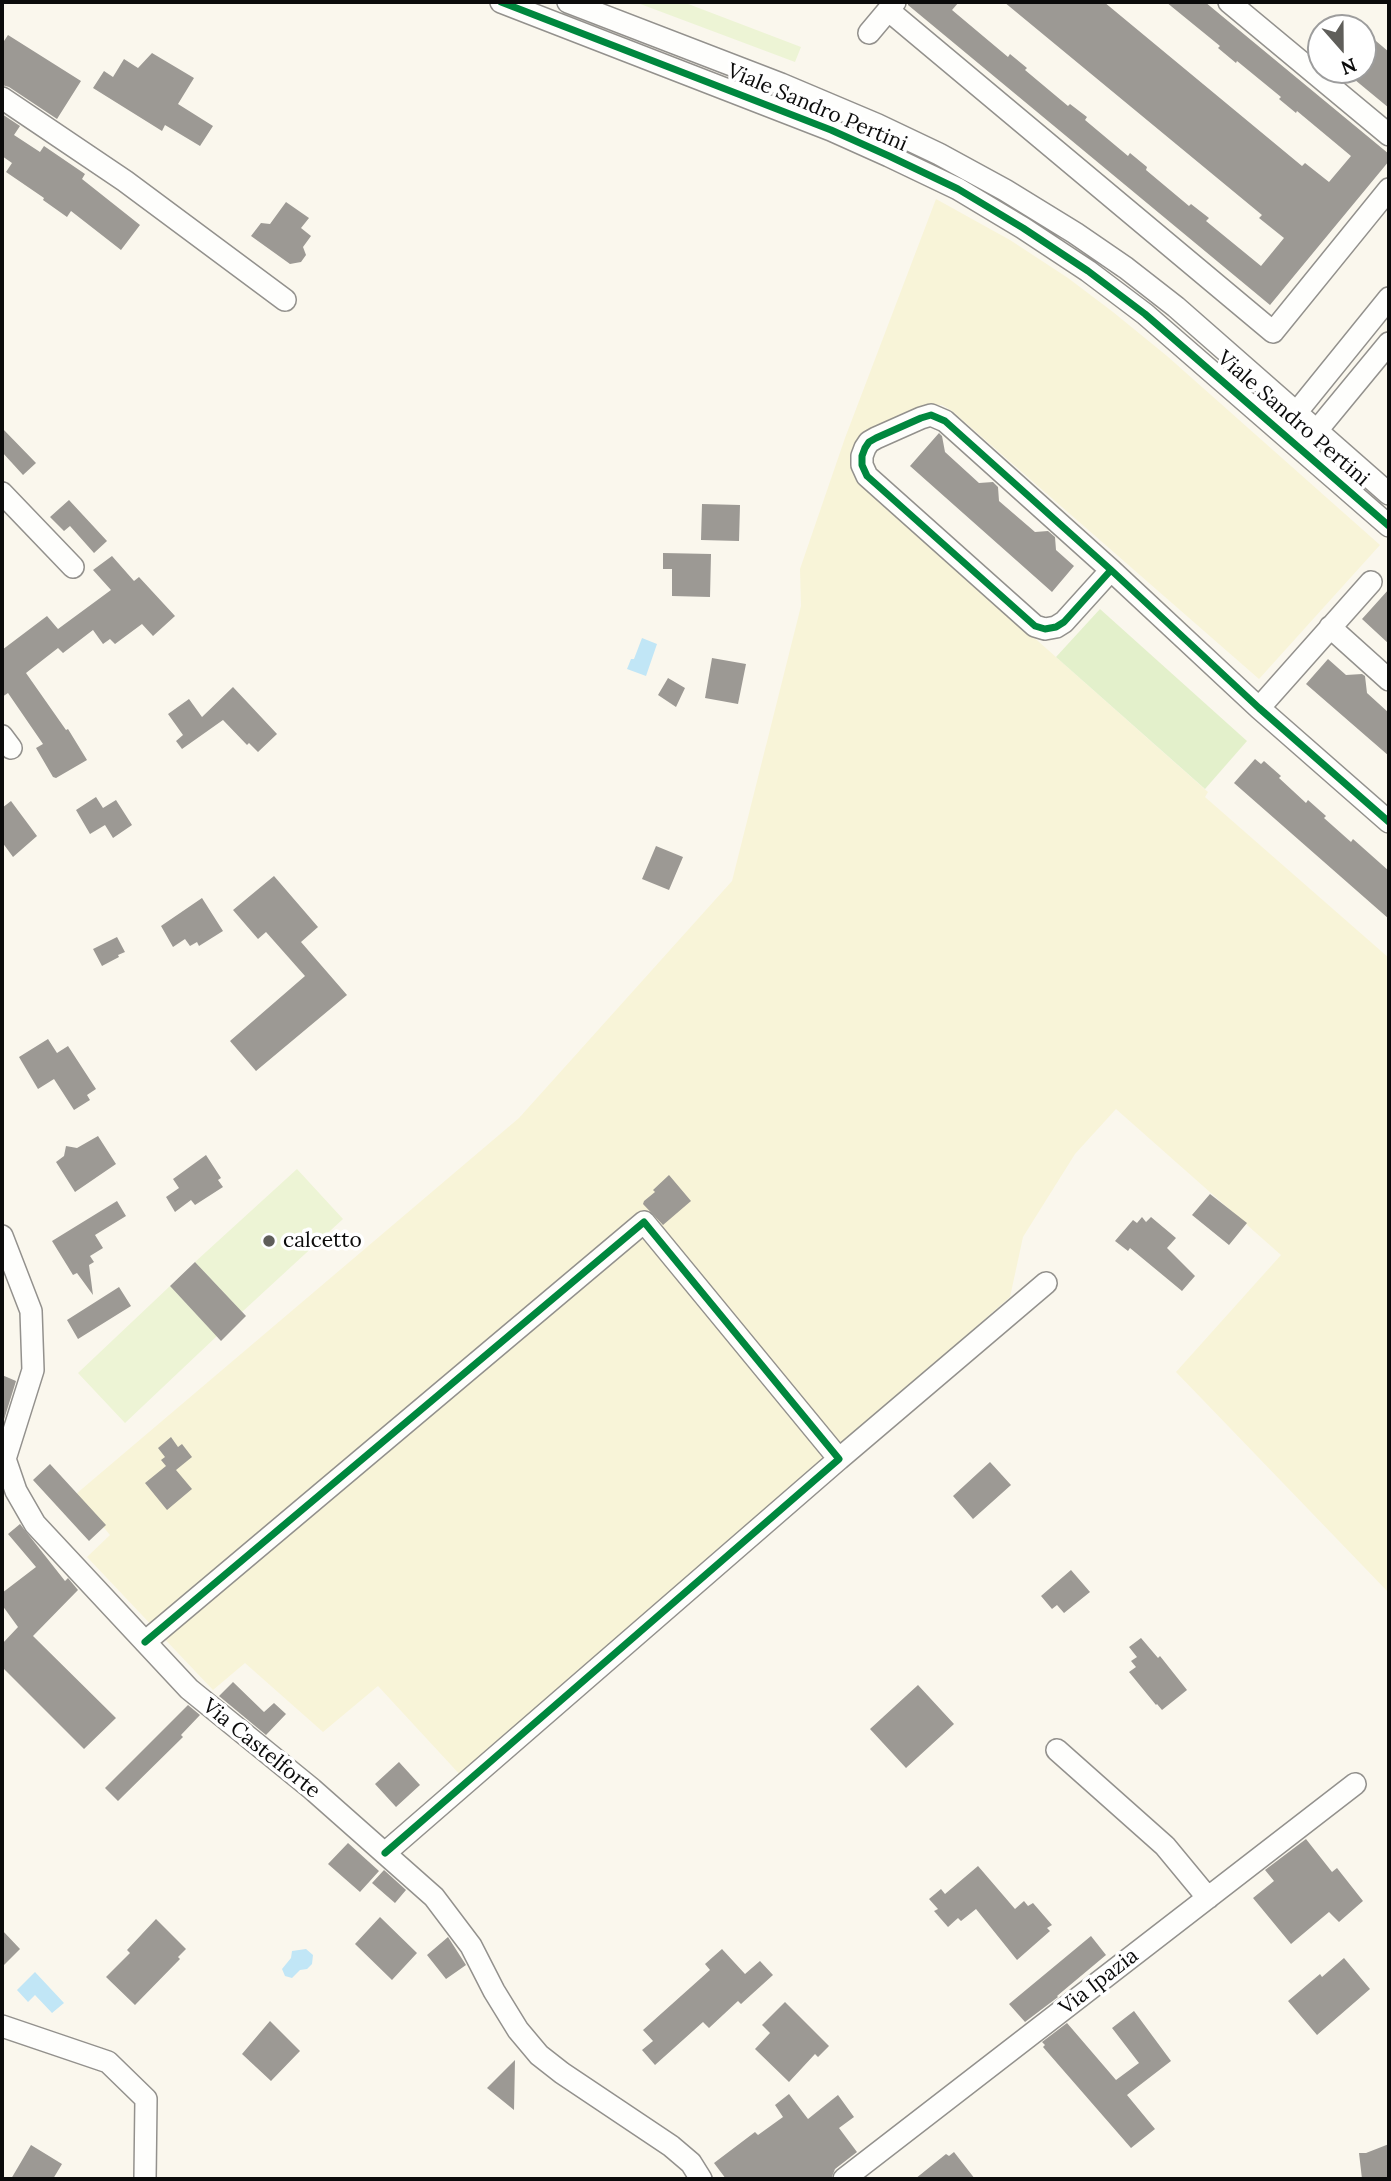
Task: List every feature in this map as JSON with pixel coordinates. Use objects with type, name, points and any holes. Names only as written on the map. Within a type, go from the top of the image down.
[{"type":"street","name":"Viale Sandro Pertini","points":[[502,2],[831,130],[958,189],[1088,271],[1145,314],[1389,526]]},
{"type":"street","name":"Viale Sandro Pertini","points":[[568,2],[781,84],[866,120],[939,154],[1005,190],[1075,233],[1176,307],[1389,494]]},
{"type":"street","points":[[1229,2],[1389,135]]},
{"type":"street","points":[[869,33],[891,6],[1273,332],[1389,189]]},
{"type":"street","points":[[2,98],[125,181],[285,300]]},
{"type":"street","points":[[1280,431],[1389,298]]},
{"type":"street","points":[[1301,449],[1389,343]]},
{"type":"street","points":[[1111,570],[1064,622],[1045,629],[1035,626],[867,476],[862,465],[865,448],[876,438],[921,418],[931,415],[938,417],[1111,570],[1259,708],[1389,822]]},
{"type":"street","points":[[2,493],[72,567]]},
{"type":"street","points":[[1259,708],[1371,582]]},
{"type":"street","points":[[1330,627],[1389,680]]},
{"type":"street","points":[[145,1642],[644,1222],[839,1459]]},
{"type":"street","name":"Via Castelforte","points":[[2,1236],[31,1311],[33,1370],[5,1459],[16,1491],[35,1524],[189,1689],[312,1789],[434,1897],[471,1946],[494,1992],[518,2030],[539,2055],[671,2146],[691,2163],[701,2179]]},
{"type":"street","points":[[384,1853],[1046,1283]]},
{"type":"street","points":[[1058,1751],[1165,1846],[1208,1898]]},
{"type":"street","name":"Via Ipazia","points":[[844,2179],[1355,1784]]},
{"type":"street","points":[[2,2026],[108,2062],[146,2099],[145,2179]]},
{"type":"shaded area","points":[[936,199],[1010,240],[1113,312],[1167,356],[1380,545],[1259,679],[942,405],[932,406],[852,467],[860,483],[1208,792],[1205,797],[1389,958],[1389,1593],[1176,1372],[1281,1255],[1116,1109],[1075,1154],[1023,1237],[1010,1297],[463,1778],[378,1686],[323,1732],[245,1663],[213,1690],[87,1557],[110,1535],[76,1494],[519,1118],[732,881],[801,606],[800,569],[845,438]]},
{"type":"green space","points":[[635,2],[683,2],[801,47],[795,62]]},
{"type":"green space","points":[[1100,609],[1247,741],[1205,789],[1056,657]]},
{"type":"green space","name":"calcetto","points":[[297,1169],[343,1219],[242,1312],[195,1262]]},
{"type":"green space","points":[[170,1286],[217,1336],[125,1423],[78,1373]]},
{"type":"water","points":[[642,638],[657,644],[646,676],[627,669]]},
{"type":"water","points":[[306,1949],[313,1955],[312,1964],[292,1978],[285,1976],[282,1969],[291,1958],[292,1951]]},
{"type":"water","points":[[35,1972],[64,2003],[52,2013],[35,1995],[28,2002],[17,1990]]},
{"type":"building","points":[[908,2],[959,2],[952,10],[1008,57],[1010,54],[1027,68],[1025,70],[1068,106],[1070,104],[1087,117],[1085,120],[1128,156],[1130,153],[1147,167],[1146,170],[1189,206],[1191,204],[1209,218],[1206,221],[1261,266],[1284,238],[1259,218],[1262,215],[1004,2],[1104,2],[1302,166],[1305,163],[1329,182],[1351,156],[1279,99],[1281,97],[1237,61],[1236,63],[1218,48],[1220,46],[1166,2],[1205,2],[1389,154],[1389,161],[1270,305],[908,5]]},
{"type":"building","points":[[8,35],[81,81],[57,119],[2,85],[2,44]]},
{"type":"building","points":[[1377,42],[1389,52],[1389,108],[1360,84],[1377,84]]},
{"type":"building","points":[[152,53],[194,78],[178,104],[213,126],[200,146],[165,125],[162,131],[93,88],[104,71],[113,77],[124,59],[138,68]]},
{"type":"building","points":[[2,114],[20,126],[14,135],[40,152],[44,146],[85,174],[82,179],[140,225],[121,250],[71,211],[67,217],[6,172],[12,163],[2,156]]},
{"type":"building","points":[[286,202],[309,218],[301,228],[311,236],[303,247],[306,255],[301,262],[290,264],[251,236],[261,223],[270,224]]},
{"type":"building","points":[[2,428],[36,463],[23,475],[2,452]]},
{"type":"building","points":[[939,433],[945,452],[979,483],[993,482],[998,487],[999,501],[1035,532],[1048,531],[1055,537],[1056,550],[1074,566],[1052,592],[910,466]]},
{"type":"building","points":[[69,500],[107,541],[94,553],[70,526],[64,531],[50,517]]},
{"type":"building","points":[[702,504],[740,505],[739,541],[701,540]]},
{"type":"building","points":[[663,553],[711,554],[710,597],[672,596],[672,569],[663,569]]},
{"type":"building","points":[[112,556],[134,581],[139,577],[175,616],[153,636],[142,624],[115,644],[110,639],[103,644],[93,630],[63,653],[58,648],[26,673],[66,730],[68,729],[87,760],[56,778],[36,748],[43,744],[8,693],[2,697],[2,650],[47,616],[58,629],[111,590],[93,570]]},
{"type":"building","points":[[1389,589],[1389,644],[1362,619]]},
{"type":"building","points":[[712,658],[746,664],[738,704],[705,698]]},
{"type":"building","points":[[1328,659],[1346,675],[1365,676],[1367,693],[1389,713],[1389,756],[1306,684]]},
{"type":"building","points":[[668,678],[685,688],[676,707],[658,695]]},
{"type":"building","points":[[233,687],[277,734],[258,752],[249,743],[247,745],[223,720],[182,749],[176,741],[183,735],[168,714],[189,699],[202,717]]},
{"type":"building","points":[[1255,759],[1261,764],[1264,761],[1306,803],[1308,800],[1351,842],[1353,839],[1389,871],[1389,919],[1234,783]]},
{"type":"building","points":[[96,797],[103,808],[116,800],[132,825],[113,838],[105,825],[90,834],[76,810]]},
{"type":"building","points":[[11,801],[37,836],[13,857],[2,842],[2,808]]},
{"type":"building","points":[[656,846],[683,857],[669,890],[642,879]]},
{"type":"building","points":[[274,876],[318,927],[301,942],[347,995],[256,1071],[230,1041],[305,976],[266,932],[258,939],[233,910]]},
{"type":"building","points":[[202,898],[223,931],[199,946],[197,942],[190,946],[185,939],[173,947],[161,926]]},
{"type":"building","points":[[117,937],[125,952],[102,966],[93,949]]},
{"type":"building","points":[[48,1039],[57,1053],[68,1046],[96,1089],[87,1095],[90,1100],[74,1110],[54,1079],[38,1089],[19,1057]]},
{"type":"building","points":[[98,1136],[116,1164],[75,1192],[56,1162],[64,1156],[66,1146],[77,1148]]},
{"type":"building","points":[[206,1155],[221,1178],[218,1180],[223,1187],[195,1205],[191,1200],[175,1212],[166,1197],[179,1188],[173,1179]]},
{"type":"building","points":[[669,1175],[691,1201],[663,1225],[643,1204]]},
{"type":"building","points":[[1210,1194],[1247,1223],[1229,1245],[1192,1215]]},
{"type":"building","points":[[117,1201],[126,1216],[95,1235],[103,1248],[90,1256],[94,1262],[89,1265],[93,1295],[77,1273],[73,1275],[52,1241]]},
{"type":"building","points":[[1142,1217],[1146,1222],[1151,1217],[1176,1238],[1167,1248],[1195,1276],[1182,1291],[1130,1248],[1128,1251],[1115,1241],[1133,1220],[1137,1223]]},
{"type":"building","points":[[195,1262],[246,1316],[221,1341],[170,1286]]},
{"type":"building","points":[[119,1287],[131,1306],[78,1339],[67,1320]]},
{"type":"building","points":[[2,1375],[16,1381],[2,1426]]},
{"type":"building","points":[[171,1437],[178,1447],[182,1444],[192,1457],[176,1470],[192,1489],[167,1510],[145,1483],[166,1466],[161,1460],[165,1457],[158,1448]]},
{"type":"building","points":[[990,1462],[1011,1485],[973,1519],[953,1496]]},
{"type":"building","points":[[50,1464],[106,1525],[89,1541],[33,1480]]},
{"type":"building","points":[[20,1524],[65,1581],[68,1578],[78,1590],[33,1636],[116,1718],[84,1749],[2,1667],[2,1644],[18,1627],[2,1605],[2,1593],[36,1567],[8,1534]]},
{"type":"building","points":[[1071,1570],[1090,1592],[1064,1613],[1057,1605],[1052,1609],[1041,1596]]},
{"type":"building","points":[[1141,1638],[1158,1658],[1160,1656],[1187,1690],[1162,1710],[1129,1672],[1136,1667],[1131,1661],[1137,1657],[1129,1647]]},
{"type":"building","points":[[233,1682],[264,1712],[274,1703],[286,1714],[266,1735],[219,1696]]},
{"type":"building","points":[[918,1685],[954,1724],[906,1768],[870,1729]]},
{"type":"building","points":[[188,1705],[200,1715],[181,1735],[183,1737],[118,1801],[105,1788]]},
{"type":"building","points":[[399,1762],[420,1785],[396,1807],[375,1784]]},
{"type":"building","points":[[1306,1839],[1332,1872],[1337,1868],[1363,1901],[1339,1922],[1329,1912],[1291,1944],[1253,1898],[1274,1881],[1265,1870]]},
{"type":"building","points":[[348,1843],[379,1871],[360,1892],[328,1864]]},
{"type":"building","points":[[978,1866],[1015,1909],[1024,1901],[1028,1906],[1033,1903],[1052,1925],[1047,1928],[1050,1931],[1017,1960],[976,1909],[961,1921],[958,1918],[948,1927],[934,1911],[938,1909],[929,1899],[941,1889],[945,1894]]},
{"type":"building","points":[[384,1870],[406,1890],[395,1903],[372,1883]]},
{"type":"building","points":[[380,1917],[417,1953],[392,1980],[355,1944]]},
{"type":"building","points":[[156,1919],[186,1949],[178,1957],[180,1959],[135,2005],[106,1977],[130,1953],[127,1950]]},
{"type":"building","points":[[2,1930],[20,1949],[2,1967]]},
{"type":"building","points":[[1091,1936],[1106,1955],[1025,2022],[1009,2004]]},
{"type":"building","points":[[448,1937],[466,1965],[446,1979],[427,1955]]},
{"type":"building","points":[[722,1949],[745,1974],[760,1961],[773,1975],[741,2004],[738,2001],[709,2028],[703,2022],[655,2065],[642,2050],[653,2041],[643,2030],[710,1970],[705,1964]]},
{"type":"building","points":[[1344,1958],[1370,1989],[1317,2035],[1288,2001]]},
{"type":"building","points":[[785,2002],[829,2046],[818,2057],[815,2054],[789,2082],[755,2049],[770,2033],[762,2025]]},
{"type":"building","points":[[1134,2011],[1171,2061],[1127,2095],[1155,2129],[1131,2148],[1043,2047],[1045,2045],[1042,2042],[1067,2023],[1116,2080],[1139,2063],[1112,2028]]},
{"type":"building","points":[[270,2021],[300,2051],[271,2081],[242,2054]]},
{"type":"building","points":[[515,2060],[514,2110],[487,2088]]},
{"type":"building","points":[[789,2094],[808,2119],[838,2095],[854,2117],[839,2128],[857,2152],[835,2169],[831,2179],[726,2179],[714,2163],[755,2132],[758,2135],[783,2117],[775,2105]]},
{"type":"building","points":[[1389,2144],[1389,2179],[1362,2179],[1359,2153]]},
{"type":"building","points":[[31,2145],[62,2164],[53,2179],[11,2179]]},
{"type":"building","points":[[954,2152],[975,2179],[915,2179],[946,2154],[949,2156]]},
{"type":"cycle path","points":[[501,2],[831,130],[958,189],[1088,271],[1145,314],[1389,526]]},
{"type":"cycle path","points":[[1111,570],[1064,622],[1045,629],[1035,626],[867,476],[862,465],[865,448],[876,438],[921,418],[931,415],[945,421],[1111,570],[1259,708],[1389,822]]},
{"type":"cycle path","points":[[145,1642],[644,1222],[839,1459],[385,1853]]},
{"type":"place","name":"calcetto","points":[[269,1241]]}]
